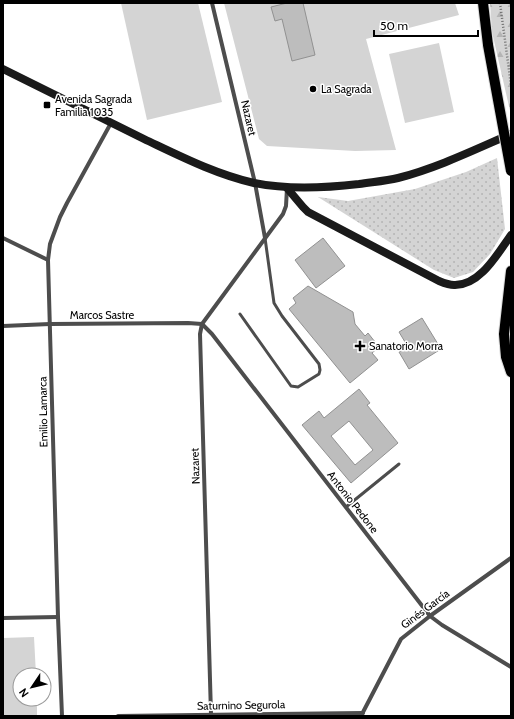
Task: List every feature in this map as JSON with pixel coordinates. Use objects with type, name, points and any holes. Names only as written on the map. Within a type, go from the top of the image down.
[{"type":"main road","points":[[483,3],[488,45],[511,171]]},
{"type":"main road","points":[[3,69],[111,123],[210,169],[231,177],[255,183],[287,188],[339,186],[379,182],[397,178],[443,163],[511,134]]},
{"type":"main road","points":[[287,188],[308,212],[439,281],[454,285],[464,284],[473,280],[485,270],[511,235]]},
{"type":"main road","points":[[511,271],[504,334],[506,357],[511,372]]},
{"type":"street","name":"Nazaret","points":[[212,3],[255,183],[265,238]]},
{"type":"street","name":"Emilio Lamarca","points":[[62,716],[48,260],[50,244],[60,217],[111,123]]},
{"type":"street","points":[[202,324],[283,214],[286,206],[287,188]]},
{"type":"street","points":[[3,238],[48,260]]},
{"type":"street","name":"Marcos Sastre","points":[[3,326],[50,324],[202,324]]},
{"type":"street","name":"Nazaret","points":[[202,324],[200,334],[211,714]]},
{"type":"street","name":"Antonio Pedone","points":[[202,324],[212,334],[430,616],[442,625],[511,667]]},
{"type":"street","name":"Ginés García","points":[[362,714],[401,639],[430,616],[511,558]]},
{"type":"street","points":[[3,618],[58,617]]},
{"type":"street","name":"Saturnino Segurola","points":[[118,716],[211,714],[362,714]]},
{"type":"lane","points":[[240,314],[291,386],[298,387],[319,374],[319,364],[282,316],[274,303],[265,238]]},
{"type":"lane","points":[[346,507],[399,464]]},
{"type":"path","points":[[500,3],[511,85]]},
{"type":"green space","points":[[121,3],[198,3],[222,102],[147,120]]},
{"type":"green space","name":"La Sagrada","points":[[224,3],[455,3],[459,15],[366,39],[396,150],[355,151],[267,146],[259,139]]},
{"type":"green space","points":[[490,3],[511,3],[511,115],[492,32]]},
{"type":"green space","points":[[439,43],[454,112],[405,123],[389,54]]},
{"type":"green space","points":[[497,158],[505,229],[490,254],[473,272],[454,278],[434,270],[318,197],[348,201],[415,189],[466,172]]},
{"type":"green space","points":[[34,637],[36,667],[12,667],[12,707],[37,707],[37,716],[3,716],[3,638]]},
{"type":"building","points":[[287,3],[303,3],[315,55],[292,61],[282,19],[275,21],[271,7]]},
{"type":"building","points":[[323,238],[345,266],[316,288],[295,260]]},
{"type":"building","points":[[308,286],[353,312],[355,324],[365,336],[368,333],[379,347],[372,353],[378,360],[350,383],[289,309],[296,303],[293,298]]},
{"type":"building","points":[[422,318],[441,349],[409,369],[399,352],[408,347],[399,332]]},
{"type":"building","points":[[359,389],[370,403],[367,405],[398,443],[351,483],[302,425],[319,411],[324,418]],"holes":[[[349,421],[373,450],[355,465],[331,436]]]},
{"type":"place","name":"La Sagrada","points":[[313,89]]},
{"type":"place","name":"Avenida Sagrada Familia 1035","points":[[47,105]]},
{"type":"place","name":"Sanatorio Morra","points":[[360,346]]}]
